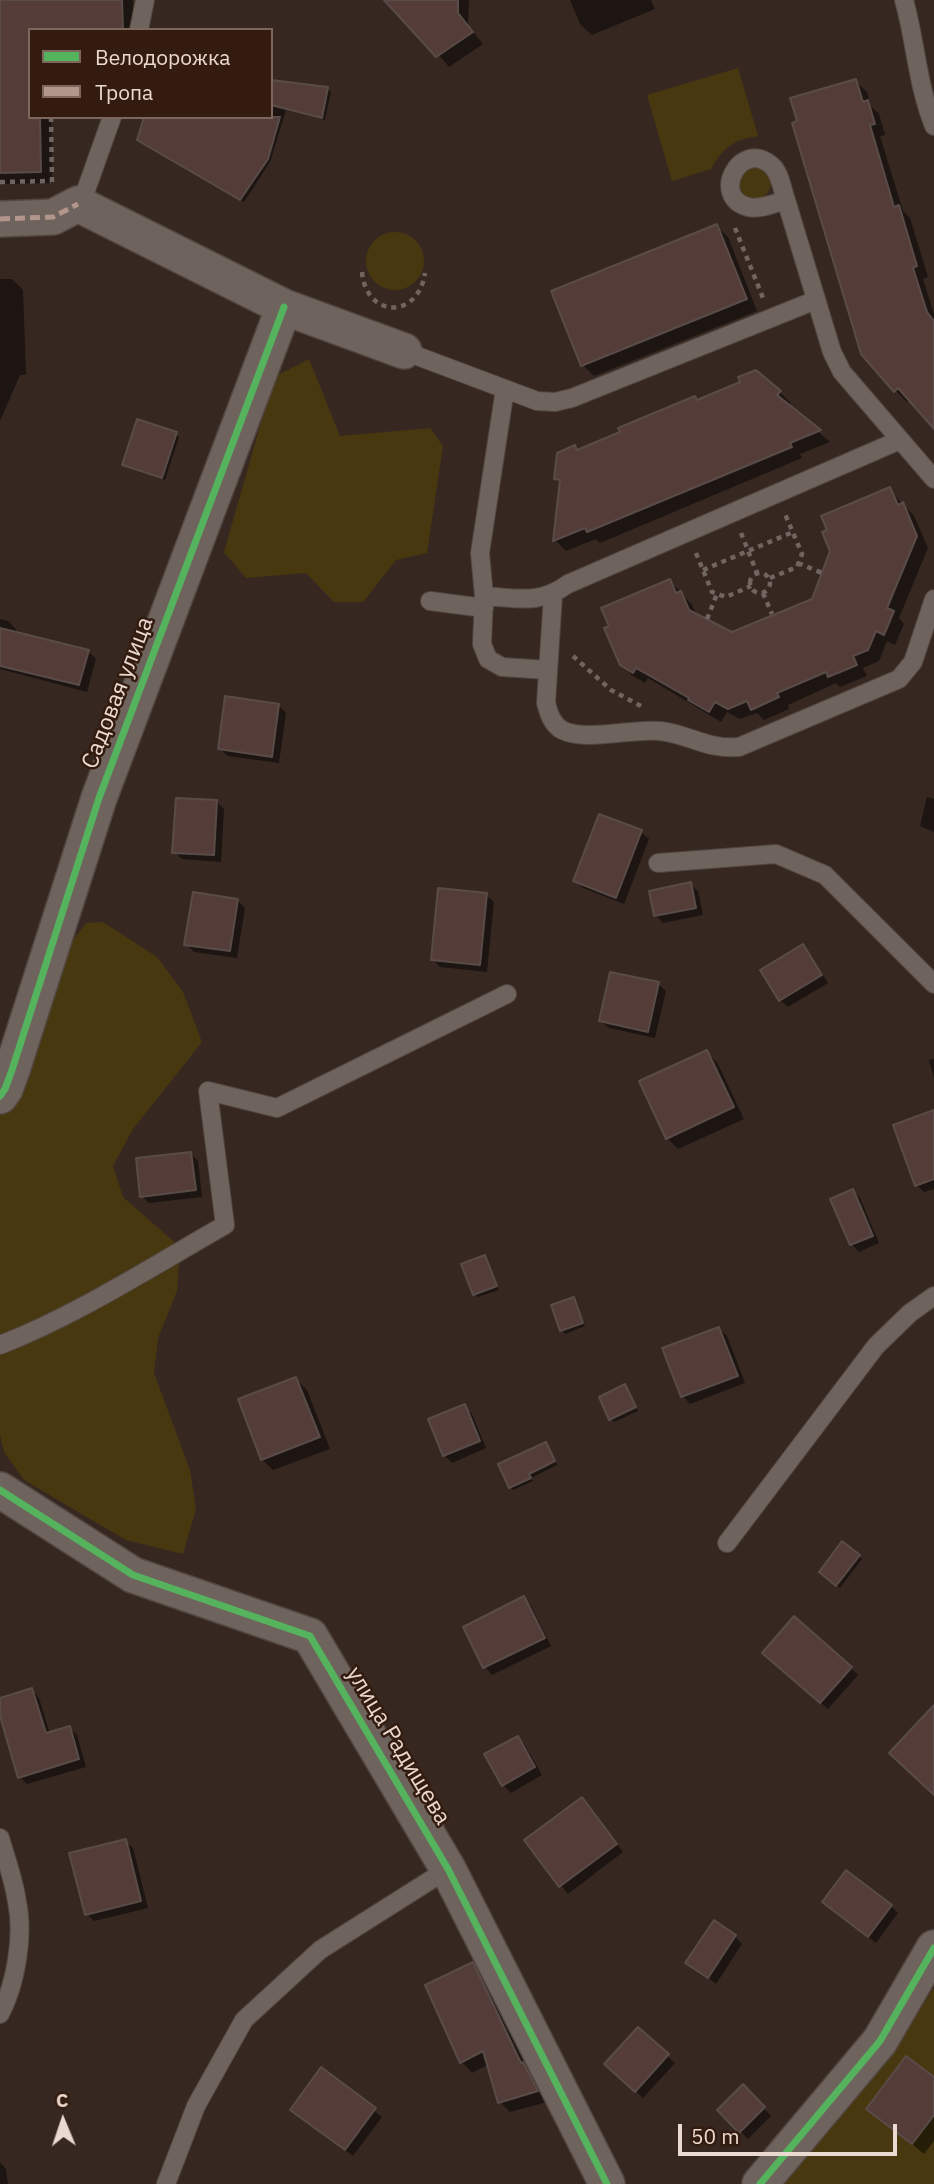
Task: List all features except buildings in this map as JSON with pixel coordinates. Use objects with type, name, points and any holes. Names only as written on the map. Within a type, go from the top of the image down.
[{"type":"street","points":[[0,219],[65,211],[284,307],[404,351]]},
{"type":"street","name":"Садовая улица","points":[[0,1096],[12,1070],[99,798],[284,307]]},
{"type":"street","name":"улица Радищева","points":[[0,1490],[133,1576],[310,1636],[448,1869],[607,2184]]},
{"type":"street","points":[[760,2184],[880,2040],[934,1948]]},
{"type":"lane","points":[[139,28],[145,0]]},
{"type":"lane","points":[[904,0],[923,98],[934,126]]},
{"type":"lane","points":[[65,211],[86,190],[111,119]]},
{"type":"lane","points":[[786,200],[762,207],[749,207],[737,201],[730,190],[730,178],[736,166],[747,159],[760,159],[771,165],[778,176],[786,200],[832,352],[842,372],[934,479]]},
{"type":"lane","points":[[404,351],[537,401],[555,402],[572,398],[816,300]]},
{"type":"lane","points":[[505,389],[480,553],[484,602],[482,644],[488,659],[502,667],[548,670]]},
{"type":"lane","points":[[430,601],[484,602],[553,595],[568,584],[900,440]]},
{"type":"lane","points":[[553,595],[546,703],[550,718],[562,730],[579,735],[661,731],[721,749],[739,747],[900,680],[913,662],[934,598]]},
{"type":"lane","points":[[658,863],[776,854],[825,875],[934,984]]},
{"type":"lane","points":[[0,1345],[115,1287],[225,1226],[208,1091],[277,1108],[508,995]]},
{"type":"lane","points":[[727,1543],[876,1346],[910,1313],[934,1296]]},
{"type":"lane","points":[[0,1838],[18,1903],[18,1956],[6,2003],[0,2014]]},
{"type":"lane","points":[[166,2184],[196,2106],[244,2020],[320,1950],[448,1869]]},
{"type":"path","points":[[51,119],[52,181],[65,211]]},
{"type":"path","points":[[0,182],[52,181]]},
{"type":"path","points":[[730,190],[730,216],[772,318]]},
{"type":"path","points":[[362,272],[363,287],[372,299],[385,307],[400,307],[414,301],[423,288],[425,273]]},
{"type":"path","points":[[770,578],[797,567],[802,554],[777,494]]},
{"type":"path","points":[[687,533],[712,592],[726,597],[751,586]]},
{"type":"path","points":[[703,570],[747,549],[793,533]]},
{"type":"path","points":[[747,549],[757,573]]},
{"type":"path","points":[[798,563],[822,573]]},
{"type":"path","points":[[757,573],[770,578],[771,584],[763,593]]},
{"type":"path","points":[[757,573],[750,581],[751,586],[754,591],[763,593]]},
{"type":"path","points":[[763,593],[772,614]]},
{"type":"path","points":[[707,619],[718,594]]},
{"type":"path","points":[[550,635],[611,691],[649,711],[661,731]]},
{"type":"shaded area","points":[[738,68],[758,136],[742,139],[730,146],[711,169],[672,181],[647,95]]},
{"type":"shaded area","points":[[755,167],[766,172],[771,183],[766,194],[755,199],[744,194],[739,183],[744,172]]},
{"type":"shaded area","points":[[395,232],[406,234],[419,245],[424,261],[422,272],[411,285],[395,290],[384,288],[371,277],[366,261],[368,250],[379,237]]},
{"type":"shaded area","points":[[309,359],[340,436],[430,428],[443,446],[427,553],[396,560],[363,602],[334,602],[306,573],[246,578],[224,552],[274,377]]},
{"type":"shaded area","points":[[103,922],[157,957],[183,992],[202,1042],[133,1129],[113,1166],[123,1197],[180,1247],[177,1291],[158,1338],[154,1373],[190,1470],[196,1509],[183,1554],[126,1540],[24,1480],[4,1452],[0,1435],[0,1114],[19,1096],[71,943],[86,923]]},
{"type":"shaded area","points":[[934,1988],[934,2184],[782,2184],[909,2025]]},
{"type":"marked path","points":[[0,219],[53,217],[78,204]]},
{"type":"cycle path","points":[[0,1096],[12,1070],[99,798],[284,307]]},
{"type":"cycle path","points":[[0,1490],[133,1575],[310,1636],[448,1869],[607,2184]]},
{"type":"cycle path","points":[[760,2184],[880,2041],[934,1948]]}]
